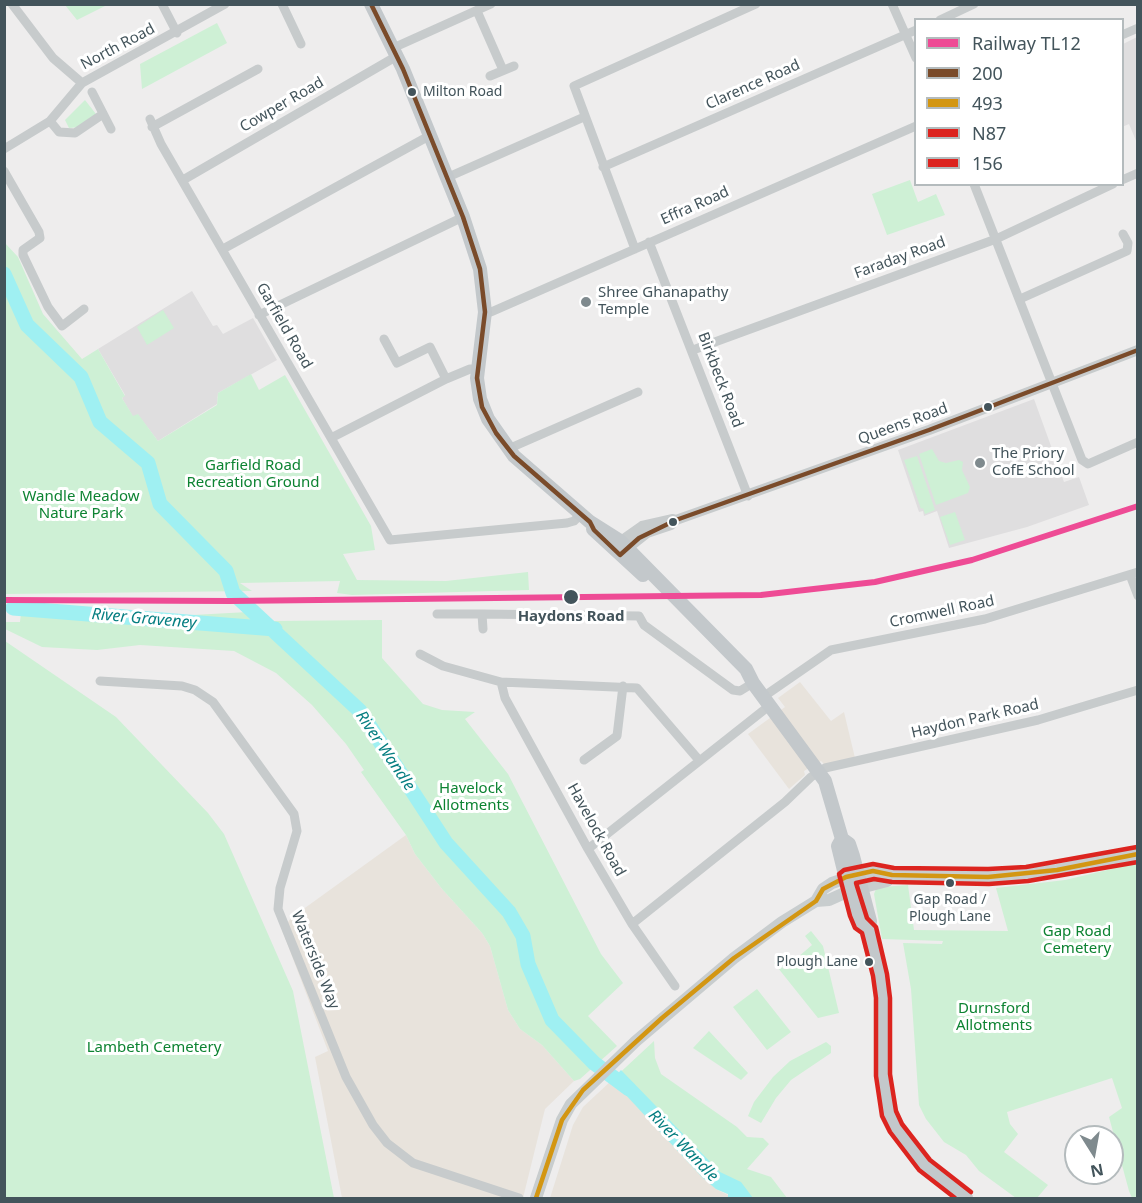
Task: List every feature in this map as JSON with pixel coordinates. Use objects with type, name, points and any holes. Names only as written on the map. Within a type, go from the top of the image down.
[{"type":"main road","points":[[371,4],[395,52],[463,217],[480,269],[485,312],[477,369],[482,407],[508,448],[585,518],[607,531],[620,548],[736,664],[753,683],[827,786],[842,839],[838,846],[854,882],[861,923],[869,929],[883,998],[883,1075],[889,1113],[896,1128],[925,1165],[966,1198]]},
{"type":"main road","points":[[536,1198],[562,1120],[572,1104],[594,1080],[734,958],[816,901],[823,889],[854,882],[887,881],[892,875],[988,877],[1027,874],[1137,854]]},
{"type":"street","points":[[12,4],[53,58],[82,83]]},
{"type":"street","points":[[162,4],[177,33]]},
{"type":"street","name":"North Road","points":[[4,149],[50,121],[82,83],[177,33],[225,4]]},
{"type":"street","points":[[282,4],[293,19],[302,44]]},
{"type":"street","name":"Cowper Road","points":[[183,180],[395,52],[491,4]]},
{"type":"street","points":[[635,249],[573,88],[576,83],[756,4]]},
{"type":"street","points":[[892,4],[914,56]]},
{"type":"street","points":[[944,18],[974,4]]},
{"type":"street","points":[[477,11],[503,70]]},
{"type":"street","name":"Clarence Road","points":[[603,167],[914,30]]},
{"type":"street","points":[[490,76],[514,66]]},
{"type":"street","name":"Garfield Road","points":[[258,69],[151,123],[390,540],[567,523],[585,518]]},
{"type":"street","points":[[92,92],[111,129]]},
{"type":"street","points":[[50,121],[59,132],[75,133],[103,114]]},
{"type":"street","points":[[446,178],[584,117]]},
{"type":"street","name":"Effra Road","points":[[485,312],[491,312],[914,126]]},
{"type":"street","points":[[223,249],[429,136]]},
{"type":"street","points":[[4,171],[39,232],[40,238],[23,250],[23,255],[48,307],[65,330],[84,309]]},
{"type":"street","points":[[975,186],[1085,463],[1088,464],[1137,442]]},
{"type":"street","name":"Faraday Road","points":[[693,350],[996,239],[1109,186]]},
{"type":"street","points":[[259,315],[463,217]]},
{"type":"street","points":[[1020,299],[1126,251],[1128,243],[1123,234]]},
{"type":"street","name":"Birkbeck Road","points":[[649,242],[748,496]]},
{"type":"street","points":[[384,339],[397,363],[430,347],[446,380]]},
{"type":"street","name":"Queens Road","points":[[620,548],[676,520],[1054,384],[1137,350]]},
{"type":"street","points":[[331,438],[446,380],[471,369],[477,369]]},
{"type":"street","points":[[508,448],[638,392]]},
{"type":"street","points":[[1134,573],[1137,596]]},
{"type":"street","name":"Cromwell Road","points":[[588,849],[831,650],[932,632],[994,617],[1134,573]]},
{"type":"street","points":[[436,614],[639,616],[644,625],[733,690],[740,691],[753,683]]},
{"type":"street","points":[[482,614],[483,629]]},
{"type":"street","points":[[659,635],[662,625]]},
{"type":"street","points":[[420,654],[443,666],[501,682],[623,686],[642,690],[698,759]]},
{"type":"street","name":"Waterside Way","points":[[100,681],[182,686],[195,690],[213,702],[294,814],[297,831],[280,888],[278,909],[346,1077],[373,1125],[387,1143],[413,1163],[519,1198]]},
{"type":"street","name":"Havelock Road","points":[[501,682],[505,698],[588,849],[632,924],[675,986]]},
{"type":"street","points":[[584,760],[617,736],[623,686]]},
{"type":"street","name":"Haydon Park Road","points":[[818,772],[825,768],[1038,720],[1137,690]]},
{"type":"street","points":[[632,924],[818,772]]},
{"type":"shaded area","points":[[1137,37],[1137,143],[1129,124],[1124,126],[1124,44]]},
{"type":"shaded area","points":[[192,291],[213,326],[217,325],[223,334],[253,318],[277,360],[218,393],[217,404],[158,441],[138,415],[133,417],[122,398],[125,395],[98,349]]},
{"type":"shaded area","name":"The Priory CofE School","points":[[1034,399],[1064,482],[1079,477],[1089,505],[1027,527],[949,548],[937,511],[924,516],[923,511],[919,512],[898,450]]},
{"type":"shaded area","points":[[800,682],[831,721],[844,712],[855,758],[826,766],[821,761],[804,771],[805,775],[789,789],[748,734],[785,707],[778,698]]},
{"type":"shaded area","points":[[406,835],[415,854],[442,889],[482,933],[490,946],[508,1010],[520,1029],[542,1045],[574,1081],[545,1109],[523,1198],[342,1198],[315,1057],[328,1051],[282,930],[291,918]]},
{"type":"shaded area","points":[[612,1080],[716,1189],[730,1196],[728,1198],[550,1198],[573,1125],[583,1107]]},
{"type":"green space","points":[[65,5],[107,5],[77,20]]},
{"type":"green space","points":[[217,23],[227,43],[142,89],[140,64]]},
{"type":"green space","points":[[85,100],[96,114],[80,127],[69,128],[65,120]]},
{"type":"green space","points":[[910,180],[918,202],[936,194],[945,215],[887,235],[872,194]]},
{"type":"green space","points":[[5,243],[18,257],[43,314],[82,359],[98,349],[125,396],[122,398],[133,416],[138,414],[158,441],[217,405],[218,393],[251,374],[259,390],[285,375],[371,526],[375,550],[343,554],[357,580],[446,581],[528,572],[529,590],[352,595],[337,593],[340,581],[240,583],[252,591],[5,594]]},
{"type":"green space","points":[[163,310],[174,328],[147,345],[137,327]]},
{"type":"green space","points":[[932,449],[939,461],[946,463],[959,460],[963,462],[962,470],[970,487],[968,493],[936,505],[919,454]]},
{"type":"green space","points":[[917,456],[935,510],[925,514],[923,508],[921,509],[904,460]]},
{"type":"green space","points":[[955,512],[965,540],[950,545],[940,517]]},
{"type":"green space","name":"Havelock Allotments","points":[[248,612],[272,621],[382,620],[382,658],[423,704],[442,710],[475,712],[465,719],[508,774],[601,954],[623,983],[588,1016],[617,1046],[580,1079],[574,1081],[542,1045],[520,1029],[508,1010],[490,946],[482,933],[442,889],[415,854],[406,835],[361,772],[364,770],[346,744],[312,705],[276,673],[234,651],[140,645],[97,650],[42,647],[5,629],[5,622],[20,622],[21,613],[174,616]]},
{"type":"green space","name":"Lambeth Cemetery","points":[[5,641],[116,717],[208,813],[224,834],[293,991],[334,1198],[5,1198]]},
{"type":"green space","points":[[1137,863],[1137,1198],[1132,1198],[1124,1172],[1124,1125],[1111,1125],[1109,1117],[1122,1108],[1112,1078],[1007,1112],[1010,1124],[1018,1134],[1004,1152],[1048,1185],[1037,1198],[1016,1198],[979,1171],[966,1155],[944,1142],[926,1119],[919,1105],[911,989],[903,943],[942,944],[943,941],[882,939],[874,894],[876,889],[908,885],[914,930],[1008,931],[996,888],[1065,880]]},
{"type":"green space","points":[[811,931],[823,946],[839,1013],[818,1018],[774,963],[776,961],[784,969],[812,945],[805,936]]},
{"type":"green space","points":[[757,989],[791,1032],[767,1050],[733,1007]]},
{"type":"green space","points":[[709,1031],[748,1073],[741,1080],[693,1048]]},
{"type":"green space","points":[[654,1041],[655,1058],[661,1074],[737,1127],[747,1137],[763,1138],[769,1144],[747,1169],[771,1177],[787,1198],[728,1198],[728,1194],[716,1189],[702,1177],[612,1080]]},
{"type":"green space","points":[[826,1042],[831,1046],[831,1053],[791,1080],[776,1098],[761,1123],[748,1116],[754,1102],[773,1077],[790,1061]]},
{"type":"water","points":[[621,1070],[720,1172],[741,1182],[753,1198],[728,1198],[728,1194],[716,1189],[702,1177],[612,1080]]},
{"type":"waterway","name":"River Wandle","points":[[4,274],[27,325],[81,377],[100,422],[148,463],[160,504],[226,571],[233,593],[360,711],[446,843],[509,912],[523,936],[528,964],[552,1020],[594,1063],[629,1089]]},
{"type":"waterway","name":"River Graveney","points":[[13,608],[275,629]]},
{"type":"rail line","name":"TL12","points":[[4,600],[230,601],[761,595],[875,582],[972,560],[1138,506]]},
{"type":"transit line","name":"200","points":[[371,4],[403,69],[463,217],[480,269],[485,312],[477,378],[482,407],[496,433],[514,456],[590,522],[594,530],[620,555],[639,538],[676,520],[929,430],[1138,350]]},
{"type":"transit line","name":"156","points":[[955,1198],[919,1170],[890,1132],[882,1116],[876,1076],[876,998],[873,976],[862,933],[855,928],[850,916],[839,874],[844,870],[873,864],[894,868],[1026,867],[1137,847]]},
{"type":"transit line","name":"493","points":[[536,1198],[562,1120],[583,1090],[662,1018],[734,958],[816,901],[823,889],[846,877],[873,871],[892,875],[988,877],[1057,870],[1138,854]]},
{"type":"transit line","name":"N87","points":[[971,1192],[930,1160],[902,1124],[896,1111],[890,1074],[890,998],[887,974],[876,927],[867,918],[856,883],[874,879],[892,882],[989,884],[1028,881],[1138,862]]},
{"type":"place","name":"Milton Road","points":[[412,92]]},
{"type":"place","name":"Shree Ghanapathy Temple","points":[[586,302]]},
{"type":"place","name":"The Priory CofE School","points":[[980,463]]},
{"type":"place","name":"Haydons Road","points":[[571,597]]},
{"type":"place","name":"Gap Road / Plough Lane","points":[[950,883]]},
{"type":"place","name":"Plough Lane","points":[[869,962]]},
{"type":"park label","name":"Garfield Road Recreation Ground","points":[[253,474]]},
{"type":"park label","name":"Wandle Meadow Nature Park","points":[[81,506]]},
{"type":"park label","name":"Gap Road Cemetery","points":[[1077,940]]},
{"type":"park label","name":"Durnsford Allotments","points":[[994,1018]]}]
